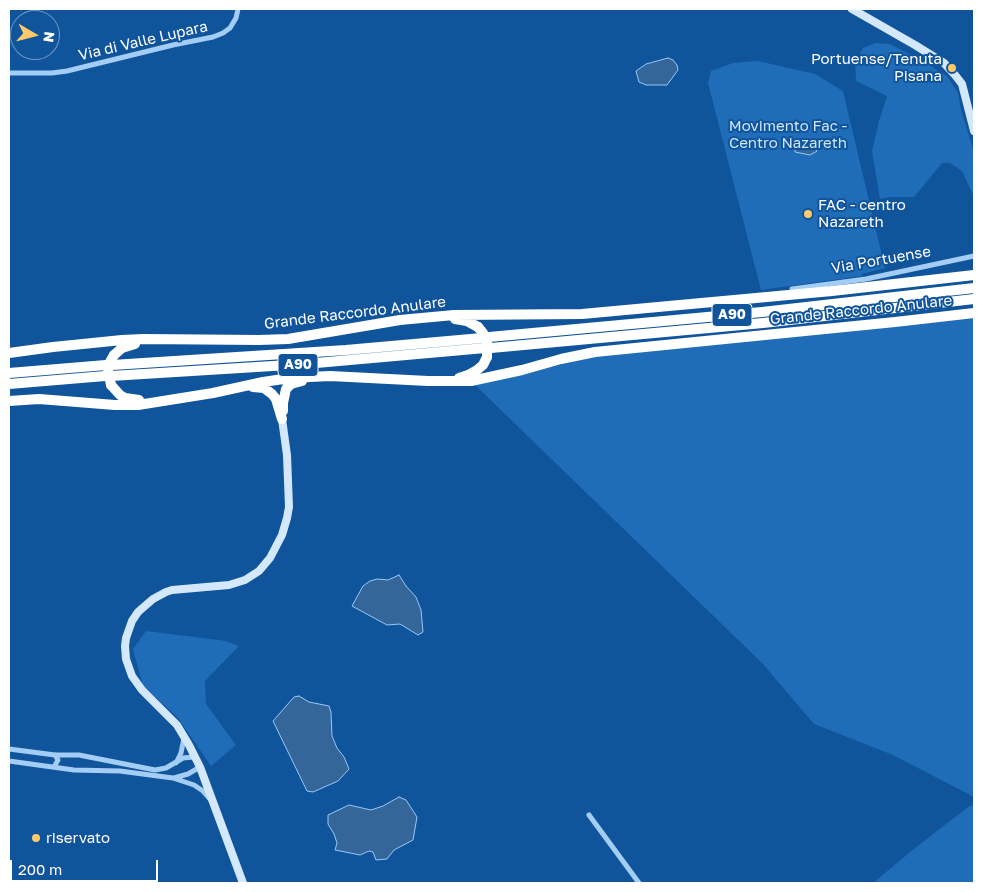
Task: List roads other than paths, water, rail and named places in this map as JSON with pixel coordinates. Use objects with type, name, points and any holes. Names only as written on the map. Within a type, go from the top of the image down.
[{"type":"highway","name":"Grande Raccordo Anulare","points":[[9,353],[143,339],[259,340],[288,338],[400,320],[454,315],[600,313],[832,291],[974,275]]},
{"type":"highway","name":"Grande Raccordo Anulare","points":[[11,373],[111,362],[320,352],[762,312],[974,288]]},
{"type":"highway","name":"Grande Raccordo Anulare","points":[[9,384],[109,379],[488,351],[974,299]]},
{"type":"highway","name":"Grande Raccordo Anulare","points":[[9,400],[39,400],[115,406],[132,405],[156,403],[290,378],[330,376],[465,381],[522,370],[595,352],[974,313]]},
{"type":"highway","points":[[421,319],[458,319],[467,321],[478,327],[485,336],[488,351],[481,367],[472,374],[454,379],[428,381]]},
{"type":"highway","points":[[158,340],[125,347],[119,350],[110,362],[109,379],[120,395],[125,398],[138,400],[181,395],[263,379],[310,375],[330,376]]},
{"type":"highway","points":[[282,419],[285,393],[290,385],[330,376]]},
{"type":"highway","points":[[213,393],[264,388],[271,392],[276,399],[282,419]]},
{"type":"street","name":"Via di Valle Lupara","points":[[9,73],[67,71],[173,45],[213,38],[230,28],[236,18],[238,9]]},
{"type":"street","points":[[852,9],[944,63],[962,85],[974,131]]},
{"type":"street","name":"Via Portuense","points":[[792,288],[866,279],[974,256]]},
{"type":"street","points":[[243,883],[200,767],[184,735],[142,690],[132,676],[127,665],[125,652],[126,638],[132,621],[138,612],[159,595],[172,590],[237,583],[254,574],[270,558],[282,535],[289,506],[287,455],[282,419]]},
{"type":"street","points":[[175,763],[182,749],[184,735]]},
{"type":"street","points":[[9,750],[55,755],[79,755],[155,770],[166,768],[183,758],[194,757]]},
{"type":"street","points":[[54,767],[58,760],[55,755]]},
{"type":"street","points":[[9,761],[74,770],[120,771],[173,778],[194,785],[203,791],[213,803]]},
{"type":"street","points":[[173,778],[188,774],[200,767]]},
{"type":"street","points":[[589,815],[639,883]]},
{"type":"place","name":"Portuense/Tenuta Pisana","points":[[952,68]]},
{"type":"place","name":"FAC - centro Nazareth","points":[[808,214]]},
{"type":"place","name":"riservato","points":[[36,838]]},
{"type":"park label","name":"Movimento Fac - Centro Nazareth","points":[[788,134]]}]
